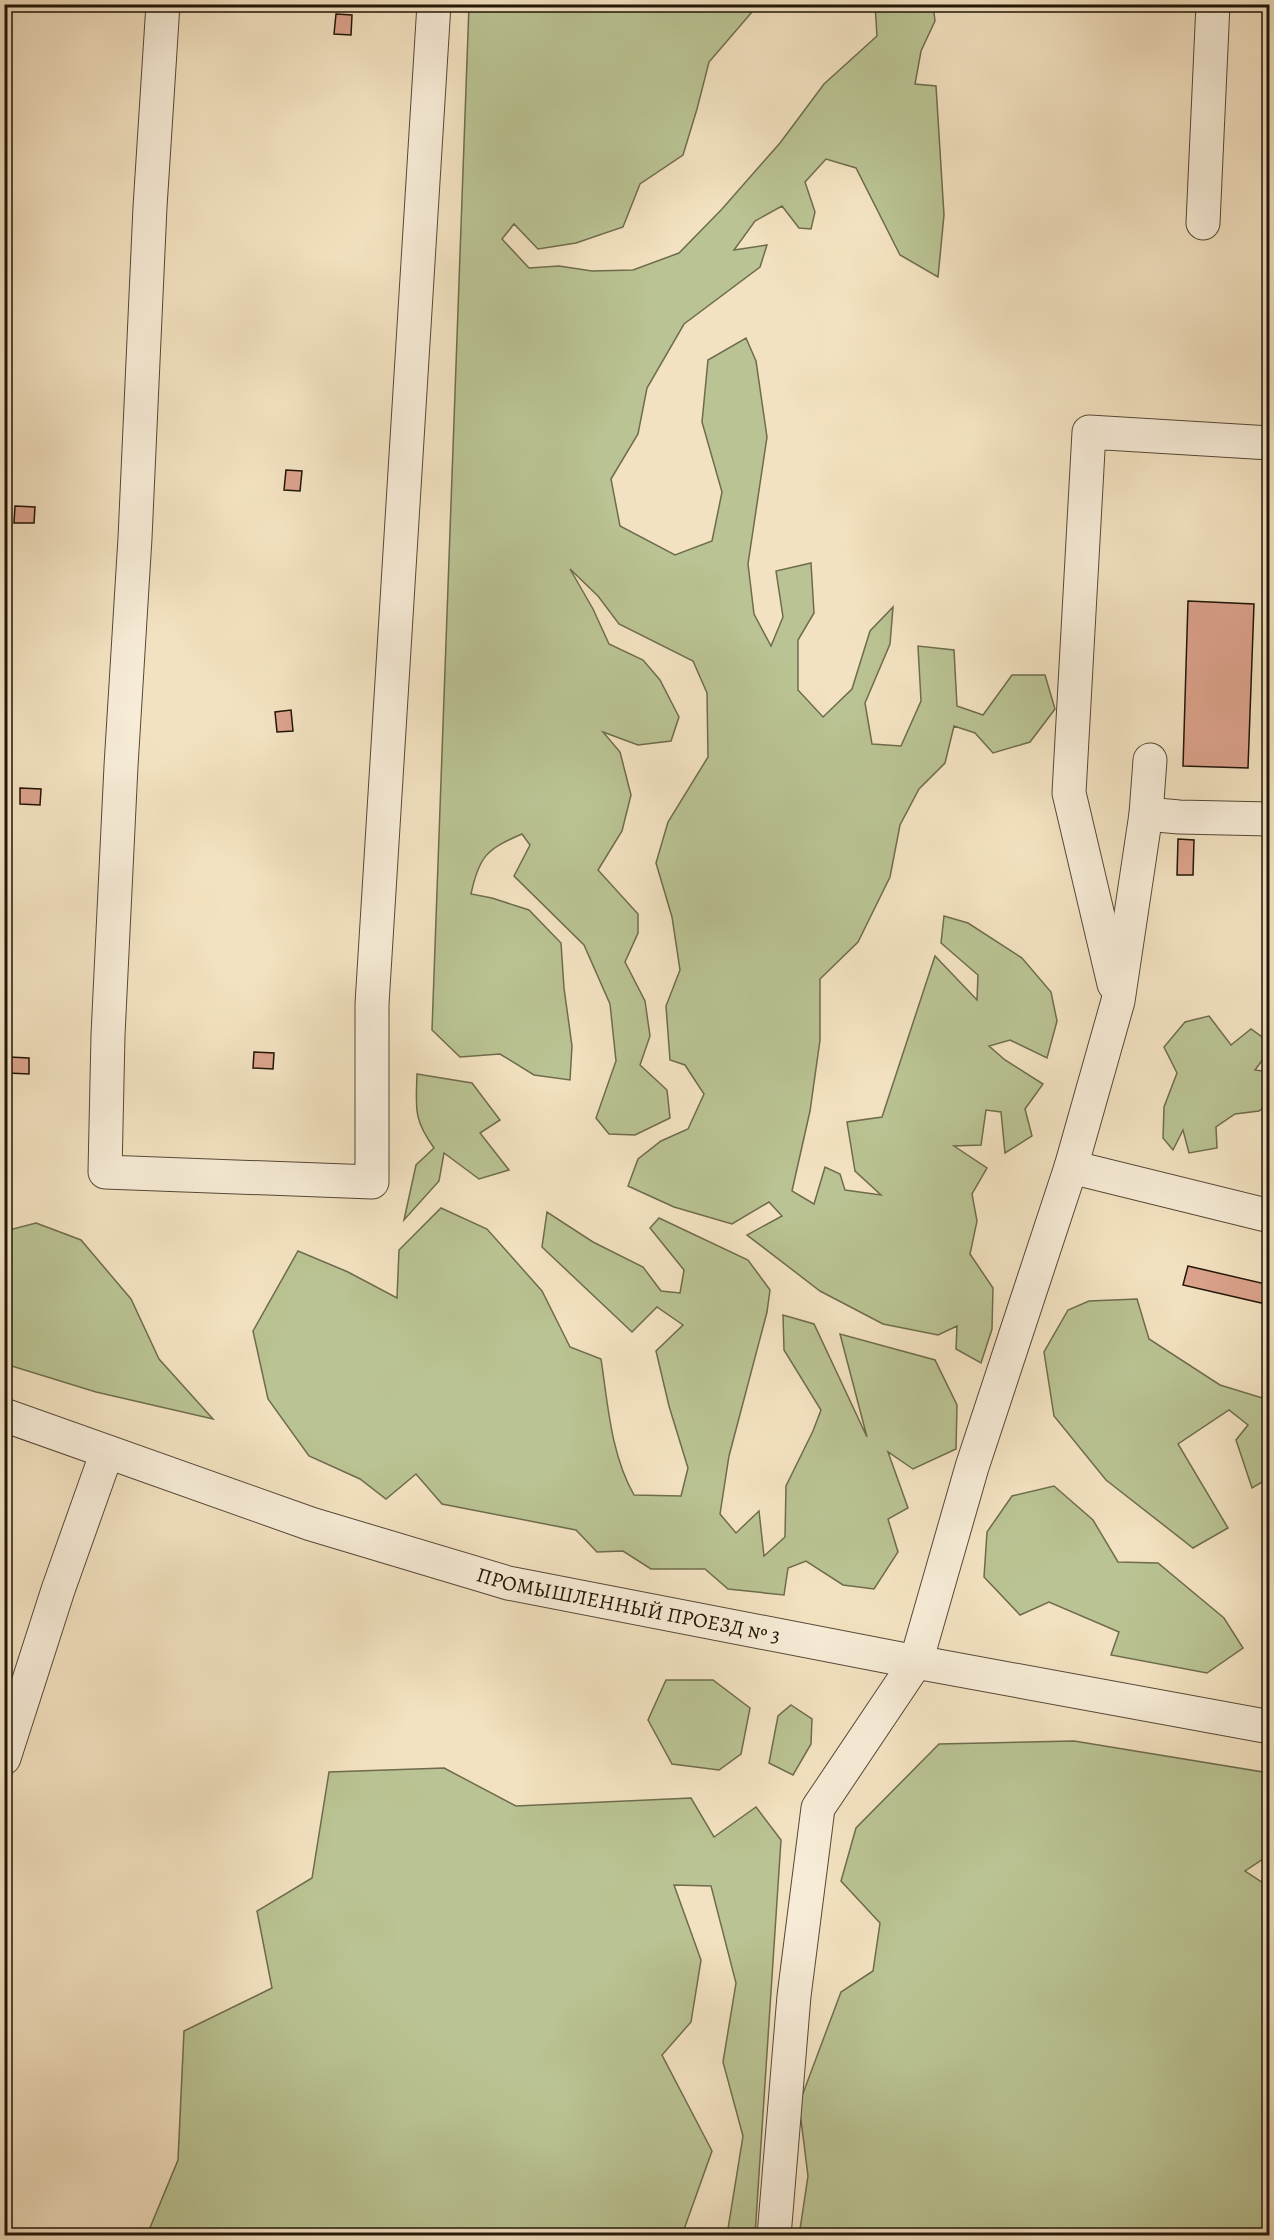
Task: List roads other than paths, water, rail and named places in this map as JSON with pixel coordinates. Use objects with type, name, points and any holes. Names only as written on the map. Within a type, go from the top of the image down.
[{"type":"street","points":[[163,4],[150,207],[135,537],[120,789],[105,1172],[372,1182],[372,1004],[434,4]]},
{"type":"street","points":[[1203,223],[1213,4]]},
{"type":"street","points":[[1118,1000],[1069,792],[1089,432],[1269,443]]},
{"type":"street","points":[[774,2235],[794,1996],[819,1808],[916,1662],[972,1467],[1071,1167],[1118,1000],[1146,814],[1150,760]]},
{"type":"street","points":[[1146,814],[1179,818],[1269,819]]},
{"type":"street","points":[[1071,1167],[1269,1216]]},
{"type":"street","name":"ПРОМЫШЛЕННЫЙ ПРОЕЗД № 3","points":[[4,1415],[311,1524],[508,1583],[916,1662],[1269,1726]]},
{"type":"street","points":[[4,1758],[58,1590],[107,1452]]}]
